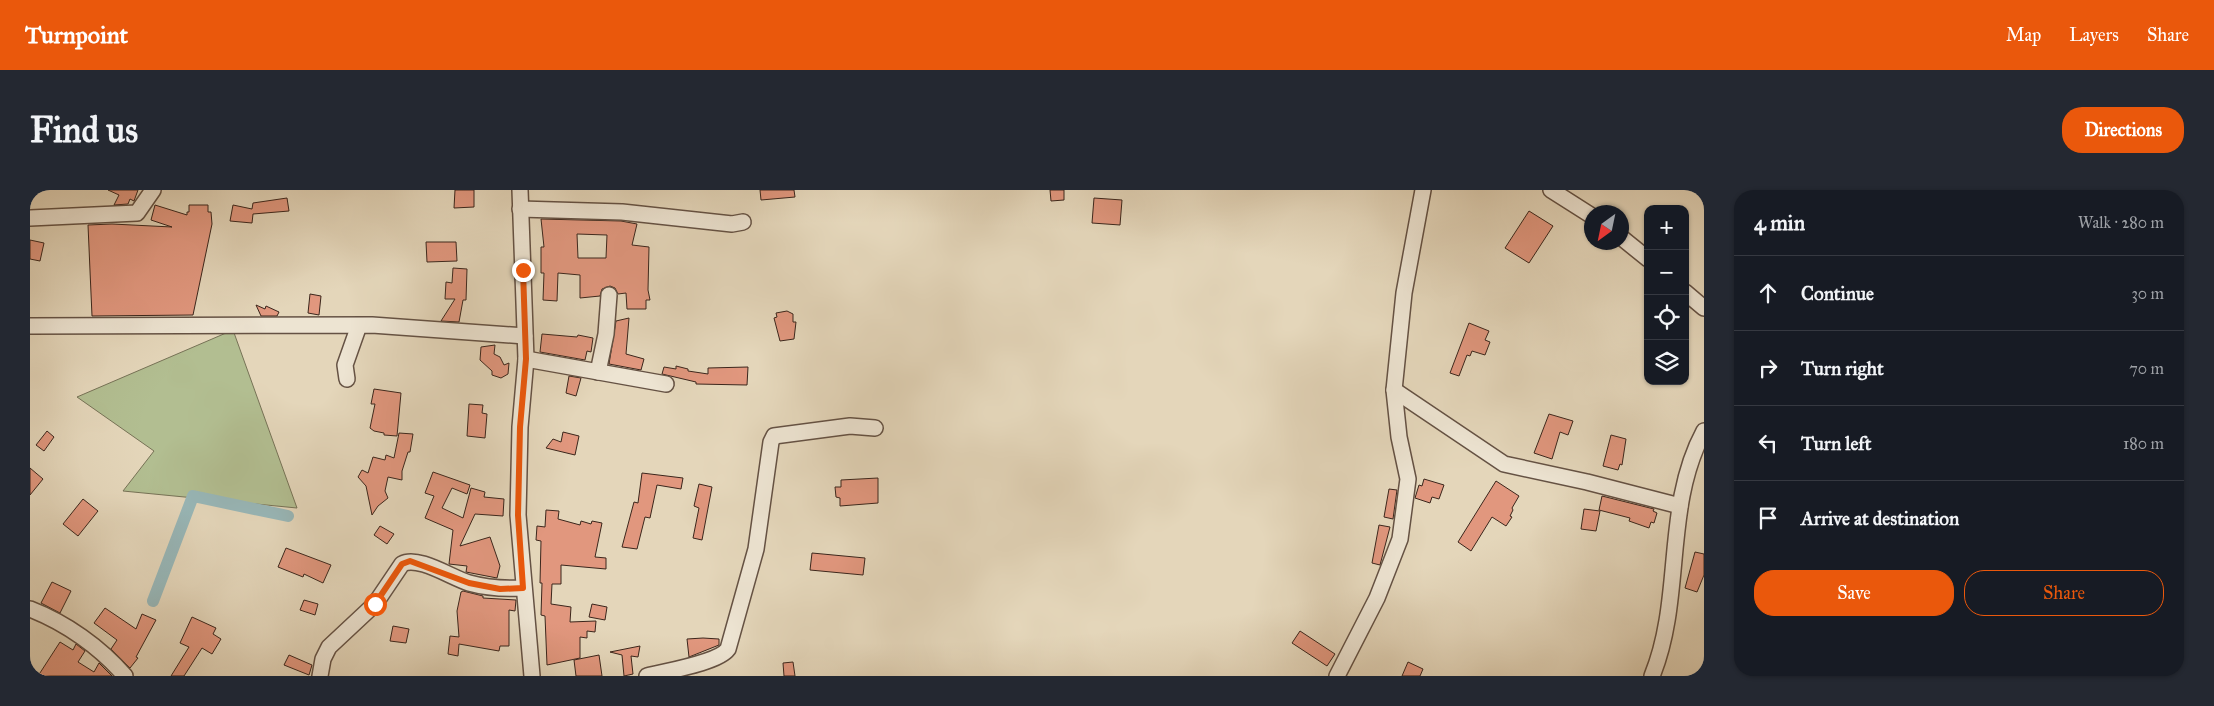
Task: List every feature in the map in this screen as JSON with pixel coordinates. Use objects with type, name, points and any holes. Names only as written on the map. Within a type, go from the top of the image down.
[{"type":"street","points":[[30,218],[137,213],[153,190]]},
{"type":"street","points":[[520,190],[526,359],[520,427],[518,515],[532,676]]},
{"type":"street","points":[[1337,676],[1377,598],[1400,539],[1408,479],[1399,437],[1394,390],[1404,293],[1423,190]]},
{"type":"street","points":[[1551,190],[1584,211]]},
{"type":"street","points":[[520,209],[622,212],[732,224],[743,222]]},
{"type":"street","points":[[1629,244],[1644,256]]},
{"type":"street","points":[[598,372],[606,334],[609,295]]},
{"type":"street","points":[[1689,295],[1704,308]]},
{"type":"street","points":[[30,326],[357,326],[525,336]]},
{"type":"street","points":[[347,379],[345,365],[357,326]]},
{"type":"street","points":[[526,359],[666,384]]},
{"type":"street","points":[[1394,390],[1504,464],[1587,482],[1680,506]]},
{"type":"street","points":[[648,676],[712,659],[725,653],[728,649],[756,549],[771,442],[774,436],[850,426],[875,428]]},
{"type":"street","points":[[1652,676],[1662,645],[1670,604],[1680,506],[1688,465],[1704,431]]},
{"type":"street","points":[[320,676],[323,659],[329,647],[375,604],[402,564],[418,562],[469,583],[500,589],[523,588]]},
{"type":"street","points":[[30,609],[68,628],[94,646],[125,676]]},
{"type":"green space","points":[[233,330],[297,508],[123,491],[154,451],[77,397]]},
{"type":"building","points":[[108,190],[138,190],[134,201],[130,199],[128,204],[114,205],[119,195]]},
{"type":"building","points":[[455,190],[474,190],[474,207],[454,208]]},
{"type":"building","points":[[760,190],[794,190],[795,197],[761,200]]},
{"type":"building","points":[[1050,190],[1064,190],[1064,200],[1051,201]]},
{"type":"building","points":[[287,198],[289,211],[253,214],[252,223],[230,221],[233,205],[252,209],[253,203]]},
{"type":"building","points":[[1094,198],[1122,200],[1120,225],[1092,223]]},
{"type":"building","points":[[155,205],[187,215],[189,205],[208,205],[208,212],[211,212],[212,224],[193,315],[92,316],[88,225],[112,224],[172,227],[151,220]]},
{"type":"building","points":[[1529,211],[1553,226],[1529,263],[1505,248]]},
{"type":"building","points":[[541,219],[621,221],[637,224],[632,245],[649,247],[648,290],[650,300],[646,300],[646,309],[627,309],[626,293],[618,294],[615,288],[610,286],[602,289],[600,296],[580,298],[580,275],[558,273],[557,301],[543,300],[544,273],[541,273],[541,247],[544,247]],"holes":[[[577,234],[607,235],[606,258],[578,258]]]},
{"type":"building","points":[[30,240],[44,243],[40,261],[30,259]]},
{"type":"building","points":[[426,242],[456,242],[457,261],[427,262]]},
{"type":"building","points":[[453,268],[467,269],[466,300],[463,300],[459,322],[441,321],[455,299],[445,299],[446,282],[452,283]]},
{"type":"building","points":[[310,294],[321,296],[319,315],[308,313]]},
{"type":"building","points":[[256,305],[265,309],[266,306],[279,312],[277,316],[261,316]]},
{"type":"building","points":[[787,311],[793,314],[793,322],[796,322],[794,339],[780,341],[774,318],[777,317],[776,313]]},
{"type":"building","points":[[629,318],[626,354],[644,359],[641,370],[609,364],[616,321]]},
{"type":"building","points":[[1469,323],[1489,331],[1485,340],[1490,342],[1485,355],[1472,351],[1470,356],[1467,355],[1459,376],[1450,373]]},
{"type":"building","points":[[542,334],[577,337],[578,335],[593,338],[591,352],[587,351],[585,360],[540,352]]},
{"type":"building","points":[[495,345],[494,354],[500,357],[504,365],[509,363],[508,374],[501,378],[492,375],[492,371],[480,360],[481,347]]},
{"type":"building","points":[[676,366],[688,369],[688,371],[708,374],[708,368],[748,367],[747,385],[696,384],[696,382],[662,374],[664,367],[676,369]]},
{"type":"building","points":[[569,376],[581,378],[576,396],[566,393]]},
{"type":"building","points":[[374,389],[401,393],[397,436],[384,435],[384,433],[370,428],[375,404],[371,404]]},
{"type":"building","points":[[469,404],[483,405],[482,413],[487,414],[485,438],[467,436]]},
{"type":"building","points":[[1549,414],[1573,421],[1568,435],[1560,432],[1552,459],[1534,453]]},
{"type":"building","points":[[47,431],[54,437],[44,451],[36,445]]},
{"type":"building","points":[[563,432],[579,436],[575,455],[546,448],[553,439],[561,442]]},
{"type":"building","points":[[399,433],[413,434],[410,452],[408,452],[402,471],[402,480],[388,477],[385,491],[388,498],[378,506],[372,515],[366,486],[358,477],[362,470],[368,473],[373,457],[385,460],[386,455],[394,458]]},
{"type":"building","points":[[1611,435],[1626,439],[1622,465],[1620,464],[1618,470],[1603,466]]},
{"type":"building","points":[[30,468],[43,479],[30,495]]},
{"type":"building","points":[[433,472],[470,485],[467,494],[452,488],[442,508],[463,518],[471,488],[485,492],[484,497],[504,499],[503,516],[475,514],[460,546],[490,537],[500,566],[497,578],[466,572],[467,566],[449,564],[453,530],[425,518],[434,496],[425,493]]},
{"type":"building","points":[[642,473],[683,478],[681,489],[657,485],[650,518],[645,517],[637,549],[622,547],[634,502],[638,503]]},
{"type":"building","points":[[878,478],[878,503],[840,506],[840,498],[836,497],[835,487],[841,487],[841,480]]},
{"type":"building","points":[[1424,479],[1444,485],[1439,499],[1432,497],[1430,503],[1415,498],[1419,485],[1422,486]]},
{"type":"building","points":[[1496,481],[1519,496],[1512,508],[1510,516],[1512,517],[1506,526],[1492,517],[1471,551],[1458,542]]},
{"type":"building","points":[[699,484],[712,487],[702,540],[693,538],[699,508],[694,506]]},
{"type":"building","points":[[1389,489],[1397,490],[1393,519],[1384,517]]},
{"type":"building","points":[[1602,496],[1654,509],[1653,511],[1657,513],[1654,523],[1651,522],[1649,528],[1629,521],[1630,518],[1599,510]]},
{"type":"building","points":[[83,499],[98,511],[78,536],[63,524]]},
{"type":"building","points":[[1584,509],[1600,511],[1596,531],[1581,529]]},
{"type":"building","points":[[546,510],[559,511],[558,519],[580,525],[581,521],[591,524],[592,521],[602,523],[595,557],[606,558],[606,569],[561,565],[561,584],[552,584],[551,604],[571,607],[570,622],[596,621],[595,632],[587,631],[587,638],[580,637],[580,658],[547,665],[545,616],[541,615],[541,541],[536,540],[537,526],[545,527]]},
{"type":"building","points":[[1379,525],[1390,527],[1380,565],[1372,563]]},
{"type":"building","points":[[380,526],[394,534],[387,544],[374,535]]},
{"type":"building","points":[[286,548],[331,565],[323,583],[304,574],[303,577],[278,567]]},
{"type":"building","points":[[1695,552],[1704,554],[1704,575],[1697,592],[1685,588]]},
{"type":"building","points":[[812,553],[865,558],[863,575],[810,570]]},
{"type":"building","points":[[52,582],[71,591],[60,613],[41,603]]},
{"type":"building","points":[[461,592],[483,596],[483,598],[516,600],[515,611],[509,610],[509,646],[500,646],[499,651],[459,644],[458,656],[448,654],[450,636],[459,637],[457,611]]},
{"type":"building","points":[[304,600],[318,604],[315,615],[300,610]]},
{"type":"building","points":[[592,604],[607,607],[605,620],[589,617]]},
{"type":"building","points":[[105,608],[136,629],[142,614],[156,620],[136,657],[138,658],[130,668],[111,649],[117,640],[94,623]]},
{"type":"building","points":[[192,617],[216,628],[213,634],[221,639],[212,654],[202,648],[184,676],[171,676],[189,647],[180,643]]},
{"type":"building","points":[[393,626],[409,629],[406,643],[390,641]]},
{"type":"building","points":[[1300,631],[1335,654],[1327,666],[1292,643]]},
{"type":"building","points":[[687,639],[719,639],[719,645],[689,657]]},
{"type":"building","points":[[60,642],[73,650],[76,644],[85,651],[78,662],[94,672],[99,663],[112,676],[38,676]]},
{"type":"building","points":[[640,646],[638,657],[631,656],[633,674],[624,676],[622,655],[610,652]]},
{"type":"building","points":[[289,655],[312,665],[309,675],[284,665]]},
{"type":"building","points":[[599,655],[602,676],[576,676],[574,660]]},
{"type":"building","points":[[793,662],[795,676],[784,676],[783,663]]},
{"type":"building","points":[[1408,662],[1423,669],[1420,676],[1402,676]]},
{"type":"waterway","points":[[153,601],[193,496],[288,516]]},
{"type":"route","points":[[375,604],[402,564],[410,561],[418,562],[469,583],[500,589],[523,588],[518,515],[520,427],[526,359],[523,270]]}]
